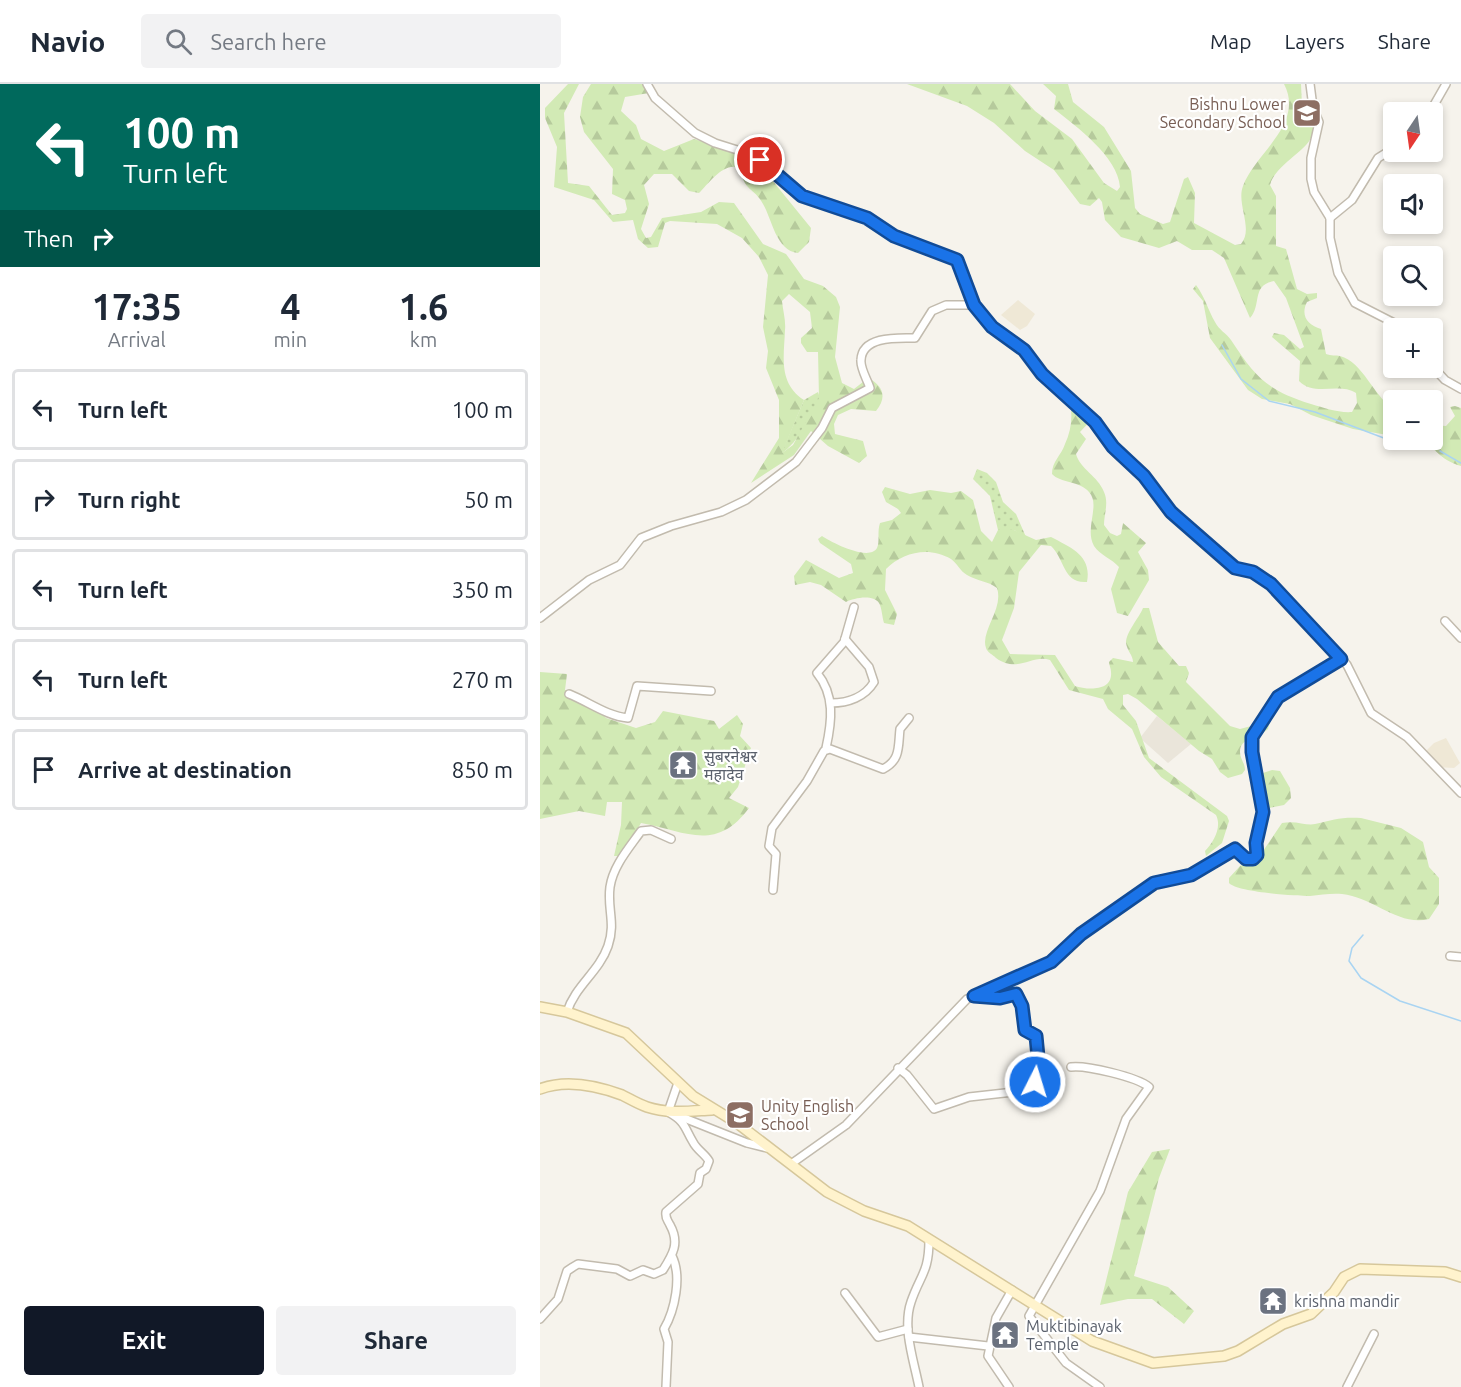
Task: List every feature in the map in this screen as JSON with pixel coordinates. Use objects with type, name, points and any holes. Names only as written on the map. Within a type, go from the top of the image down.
[{"type":"street","points":[[647,84],[655,98],[695,133],[715,143],[750,154],[802,196],[867,218],[894,236],[957,260],[974,305],[992,327],[1024,350],[1042,374],[1095,422],[1113,447],[1144,476],[1171,512],[1235,568],[1253,572],[1271,584],[1347,665],[1371,713],[1407,737],[1461,793]]},
{"type":"street","points":[[1310,84],[1313,107],[1319,122],[1311,158],[1311,179],[1314,192],[1330,218],[1334,259],[1351,298],[1366,311],[1383,319]]},
{"type":"street","points":[[1436,102],[1446,84]]},
{"type":"street","points":[[1330,218],[1352,200],[1378,158],[1383,155]]},
{"type":"street","points":[[540,618],[589,580],[620,565],[641,538],[731,507],[746,500],[774,476],[784,473],[808,447],[832,408],[870,388],[861,362],[862,355],[869,346],[894,337],[915,338],[932,311],[946,305],[974,305]]},
{"type":"street","points":[[1443,378],[1461,389]]},
{"type":"street","points":[[773,890],[776,854],[769,846],[772,828],[807,781],[826,748],[831,703],[825,683],[817,673],[845,639],[854,607]]},
{"type":"street","points":[[1445,621],[1461,638]]},
{"type":"street","points":[[831,703],[854,699],[869,691],[874,682],[869,667],[845,639]]},
{"type":"street","points":[[791,1164],[841,1129],[967,999],[1051,962],[1081,934],[1154,883],[1191,875],[1214,863],[1229,850],[1235,849],[1246,859],[1253,859],[1257,855],[1256,843],[1263,812],[1252,752],[1252,737],[1278,697],[1341,659]]},
{"type":"street","points":[[569,694],[595,704],[615,717],[628,718],[637,686],[711,691]]},
{"type":"street","points":[[826,748],[883,770],[895,760],[900,729],[909,718]]},
{"type":"street","points":[[567,1012],[573,995],[600,966],[608,947],[614,928],[610,887],[618,864],[641,831],[651,830],[671,839]]},
{"type":"street","points":[[1450,956],[1461,957]]},
{"type":"street","points":[[898,1068],[907,1075],[934,1109],[969,1096],[1022,1091],[1032,1087],[1037,1066],[1036,1036],[1025,1030],[1020,999],[1016,994],[1000,998],[974,996]]},
{"type":"street","points":[[540,1007],[567,1012],[626,1033],[678,1083],[712,1110],[737,1123],[814,1183],[843,1201],[875,1215],[893,1219],[1101,1345],[1161,1364],[1224,1356],[1238,1351],[1283,1324],[1311,1314],[1334,1292],[1344,1276],[1360,1269],[1445,1272],[1461,1277]]},
{"type":"street","points":[[1071,1067],[1086,1066],[1114,1075],[1133,1077],[1149,1087],[1123,1124],[1103,1185],[1029,1316],[1066,1363],[1100,1387]]},
{"type":"street","points":[[540,1089],[556,1083],[578,1084],[620,1094],[646,1107],[668,1112],[747,1143],[769,1149]]},
{"type":"street","points":[[668,1112],[678,1083]]},
{"type":"street","points":[[668,1112],[712,1110]]},
{"type":"street","points":[[540,1319],[558,1299],[567,1271],[578,1264],[617,1269],[630,1276],[643,1269],[654,1274],[663,1270],[672,1256],[675,1249],[675,1235],[666,1218],[666,1212],[698,1184],[700,1173],[706,1169],[709,1161],[694,1145],[688,1128],[679,1118],[668,1112]]},
{"type":"street","points":[[919,1387],[909,1333],[911,1302],[929,1263],[929,1240]]},
{"type":"street","points":[[666,1387],[668,1342],[664,1329],[670,1319],[675,1285],[676,1264],[672,1256]]},
{"type":"street","points":[[1009,1387],[988,1356],[988,1346],[996,1318],[1012,1290]]},
{"type":"street","points":[[845,1293],[878,1337],[909,1333],[988,1346]]},
{"type":"street","points":[[1347,1387],[1374,1334]]},
{"type":"shaded area","name":"Bishnu Lower Secondary School","points":[[1302,106],[1309,106],[1317,122],[1315,127],[1299,121]]},
{"type":"shaded area","points":[[1018,300],[1035,314],[1027,326],[1020,330],[1001,315]]},
{"type":"shaded area","points":[[1157,716],[1191,744],[1168,763],[1140,738]]},
{"type":"shaded area","points":[[1446,738],[1460,763],[1454,768],[1437,767],[1424,753],[1434,743]]},
{"type":"shaded area","name":"Unity English School","points":[[742,1103],[753,1114],[742,1126],[726,1116]]},
{"type":"green space","points":[[568,84],[579,84],[564,113],[568,183],[589,186],[612,215],[625,213],[627,209],[625,200],[612,194],[613,169],[584,132],[580,117],[583,97],[591,84],[644,84],[649,93],[625,97],[621,111],[636,125],[641,139],[664,151],[694,139],[743,154],[759,164],[811,228],[809,242],[798,253],[785,247],[780,241],[760,199],[744,181],[740,168],[734,167],[717,174],[699,193],[689,191],[672,174],[654,174],[644,185],[649,204],[641,229],[646,238],[651,237],[662,218],[701,212],[719,202],[734,203],[763,244],[786,254],[804,279],[823,286],[836,297],[840,307],[835,357],[842,383],[854,389],[868,378],[878,385],[883,397],[876,411],[851,409],[838,415],[834,424],[835,434],[863,441],[867,456],[859,463],[828,446],[811,431],[794,455],[751,483],[779,438],[779,400],[766,368],[768,351],[763,327],[768,275],[759,257],[742,238],[717,224],[670,221],[665,223],[658,247],[648,248],[638,239],[633,220],[613,222],[594,200],[554,187],[557,147],[545,118],[545,108]],"holes":[[[789,294],[810,312],[812,328],[801,338],[801,343],[807,352],[818,352],[819,398],[793,445],[782,453],[804,400],[790,386],[786,378],[784,369],[785,323],[782,301]]]},
{"type":"green space","points":[[907,84],[1010,84],[1035,111],[1072,139],[1104,183],[1117,191],[1120,187],[1112,165],[1094,143],[1054,109],[1056,96],[1043,84],[1068,84],[1073,102],[1104,127],[1131,171],[1135,208],[1140,214],[1163,224],[1170,222],[1184,179],[1188,177],[1195,193],[1194,223],[1235,245],[1241,244],[1246,231],[1241,193],[1243,186],[1249,174],[1276,138],[1288,112],[1289,99],[1284,84],[1301,84],[1302,106],[1299,121],[1315,127],[1308,143],[1280,168],[1270,185],[1276,196],[1276,246],[1286,249],[1297,289],[1307,294],[1317,293],[1317,298],[1307,302],[1304,312],[1306,319],[1312,325],[1321,329],[1326,354],[1340,356],[1355,365],[1383,400],[1383,434],[1353,429],[1311,415],[1290,404],[1262,399],[1248,390],[1210,338],[1203,301],[1193,289],[1196,285],[1217,325],[1264,381],[1296,399],[1332,410],[1352,412],[1357,403],[1356,393],[1342,389],[1319,389],[1305,386],[1299,381],[1300,361],[1272,337],[1274,333],[1284,335],[1300,349],[1304,347],[1286,298],[1274,281],[1267,283],[1259,291],[1254,313],[1250,318],[1224,258],[1212,250],[1192,250],[1177,241],[1159,248],[1121,237],[1105,220],[1102,202],[1099,198],[1090,206],[1080,204],[1054,170],[1025,151],[994,123],[967,106]]},
{"type":"green space","points":[[818,392],[820,398],[808,422],[799,436],[781,454],[804,400]]},
{"type":"green space","points":[[1076,396],[1096,415],[1080,432],[1086,439],[1076,454],[1081,464],[1098,481],[1104,492],[1106,504],[1104,525],[1110,533],[1117,536],[1121,534],[1123,523],[1146,543],[1138,552],[1148,570],[1149,580],[1128,616],[1117,613],[1111,589],[1119,567],[1094,546],[1091,539],[1092,497],[1085,488],[1052,474],[1053,466],[1069,434],[1070,403]]},
{"type":"green space","points":[[1450,407],[1461,408],[1461,466],[1447,460],[1435,450],[1443,450],[1443,426],[1446,426],[1455,416]]},
{"type":"green space","points":[[977,469],[987,473],[996,482],[1003,502],[1016,514],[1026,537],[1014,530],[998,530],[990,496],[973,479]]},
{"type":"green space","points":[[885,487],[910,494],[930,490],[951,493],[961,491],[973,500],[981,531],[992,542],[998,530],[1014,530],[1036,540],[1051,537],[1073,549],[1083,559],[1088,573],[1087,582],[1079,582],[1069,575],[1051,546],[1041,545],[1019,572],[1014,608],[1002,640],[1010,654],[1055,655],[1075,686],[1098,688],[1111,679],[1109,662],[1113,658],[1133,662],[1126,643],[1127,639],[1143,608],[1149,608],[1158,642],[1179,666],[1186,666],[1189,673],[1186,682],[1230,726],[1240,729],[1255,725],[1268,705],[1274,706],[1268,729],[1243,743],[1241,747],[1240,754],[1245,770],[1242,774],[1228,778],[1220,772],[1212,759],[1199,751],[1137,699],[1128,694],[1123,695],[1123,705],[1136,721],[1149,758],[1227,816],[1229,821],[1222,843],[1206,856],[1205,851],[1218,829],[1216,815],[1161,777],[1144,757],[1132,729],[1108,709],[1103,699],[1069,690],[1050,660],[1037,659],[1011,664],[996,658],[988,651],[985,641],[986,634],[997,604],[997,588],[967,575],[951,559],[934,553],[917,553],[900,558],[886,569],[885,590],[897,614],[894,625],[884,623],[880,605],[872,598],[858,598],[846,602],[821,585],[810,582],[795,585],[794,576],[806,560],[839,578],[853,573],[851,564],[820,543],[818,539],[822,536],[858,552],[873,552],[877,548],[880,523],[892,520],[901,513],[886,502],[882,492]]},
{"type":"green space","points":[[540,672],[567,674],[565,690],[588,699],[606,718],[636,728],[655,722],[663,711],[714,721],[719,729],[737,715],[743,724],[740,736],[751,748],[738,787],[729,798],[749,808],[737,822],[712,835],[686,834],[641,823],[622,856],[614,856],[621,825],[622,802],[607,802],[605,816],[579,811],[540,819]]},
{"type":"green space","points":[[1272,770],[1280,771],[1290,788],[1291,798],[1284,805],[1269,808],[1263,793],[1263,773]]},
{"type":"green space","points":[[1342,818],[1361,818],[1401,828],[1423,842],[1429,867],[1439,878],[1439,904],[1429,919],[1407,919],[1364,900],[1342,894],[1310,896],[1280,894],[1243,889],[1229,883],[1229,878],[1240,866],[1259,857],[1282,823],[1312,824]]},
{"type":"green space","points":[[1170,1149],[1159,1178],[1134,1276],[1168,1287],[1194,1311],[1184,1324],[1152,1299],[1128,1299],[1100,1305],[1128,1192],[1152,1152]]},
{"type":"waterway","points":[[1222,345],[1241,379],[1269,401],[1315,412],[1383,438]]},
{"type":"waterway","points":[[1440,451],[1461,463]]},
{"type":"waterway","points":[[1363,935],[1352,948],[1349,961],[1361,978],[1400,1001],[1461,1021]]},
{"type":"place","name":"Bishnu Lower Secondary School","points":[[1307,113]]},
{"type":"place","name":"सुबरनेश्वर महादेव","points":[[683,765]]},
{"type":"place","name":"Unity English School","points":[[740,1115]]},
{"type":"place","name":"krishna mandir","points":[[1273,1301]]},
{"type":"place","name":"Muktibinayak Temple","points":[[1005,1335]]},
{"type":"route","points":[[760,160],[802,196],[867,218],[894,236],[957,260],[974,305],[992,327],[1004,333],[1024,350],[1042,374],[1095,422],[1113,447],[1144,476],[1171,512],[1235,568],[1253,572],[1271,584],[1341,659],[1278,697],[1252,737],[1252,752],[1263,812],[1256,843],[1257,855],[1253,859],[1246,859],[1235,849],[1229,850],[1214,863],[1191,875],[1154,883],[1081,934],[1062,955],[1051,962],[1003,986],[974,996],[1000,998],[1016,994],[1020,999],[1026,1023],[1025,1030],[1036,1036],[1038,1057],[1035,1082]]}]
